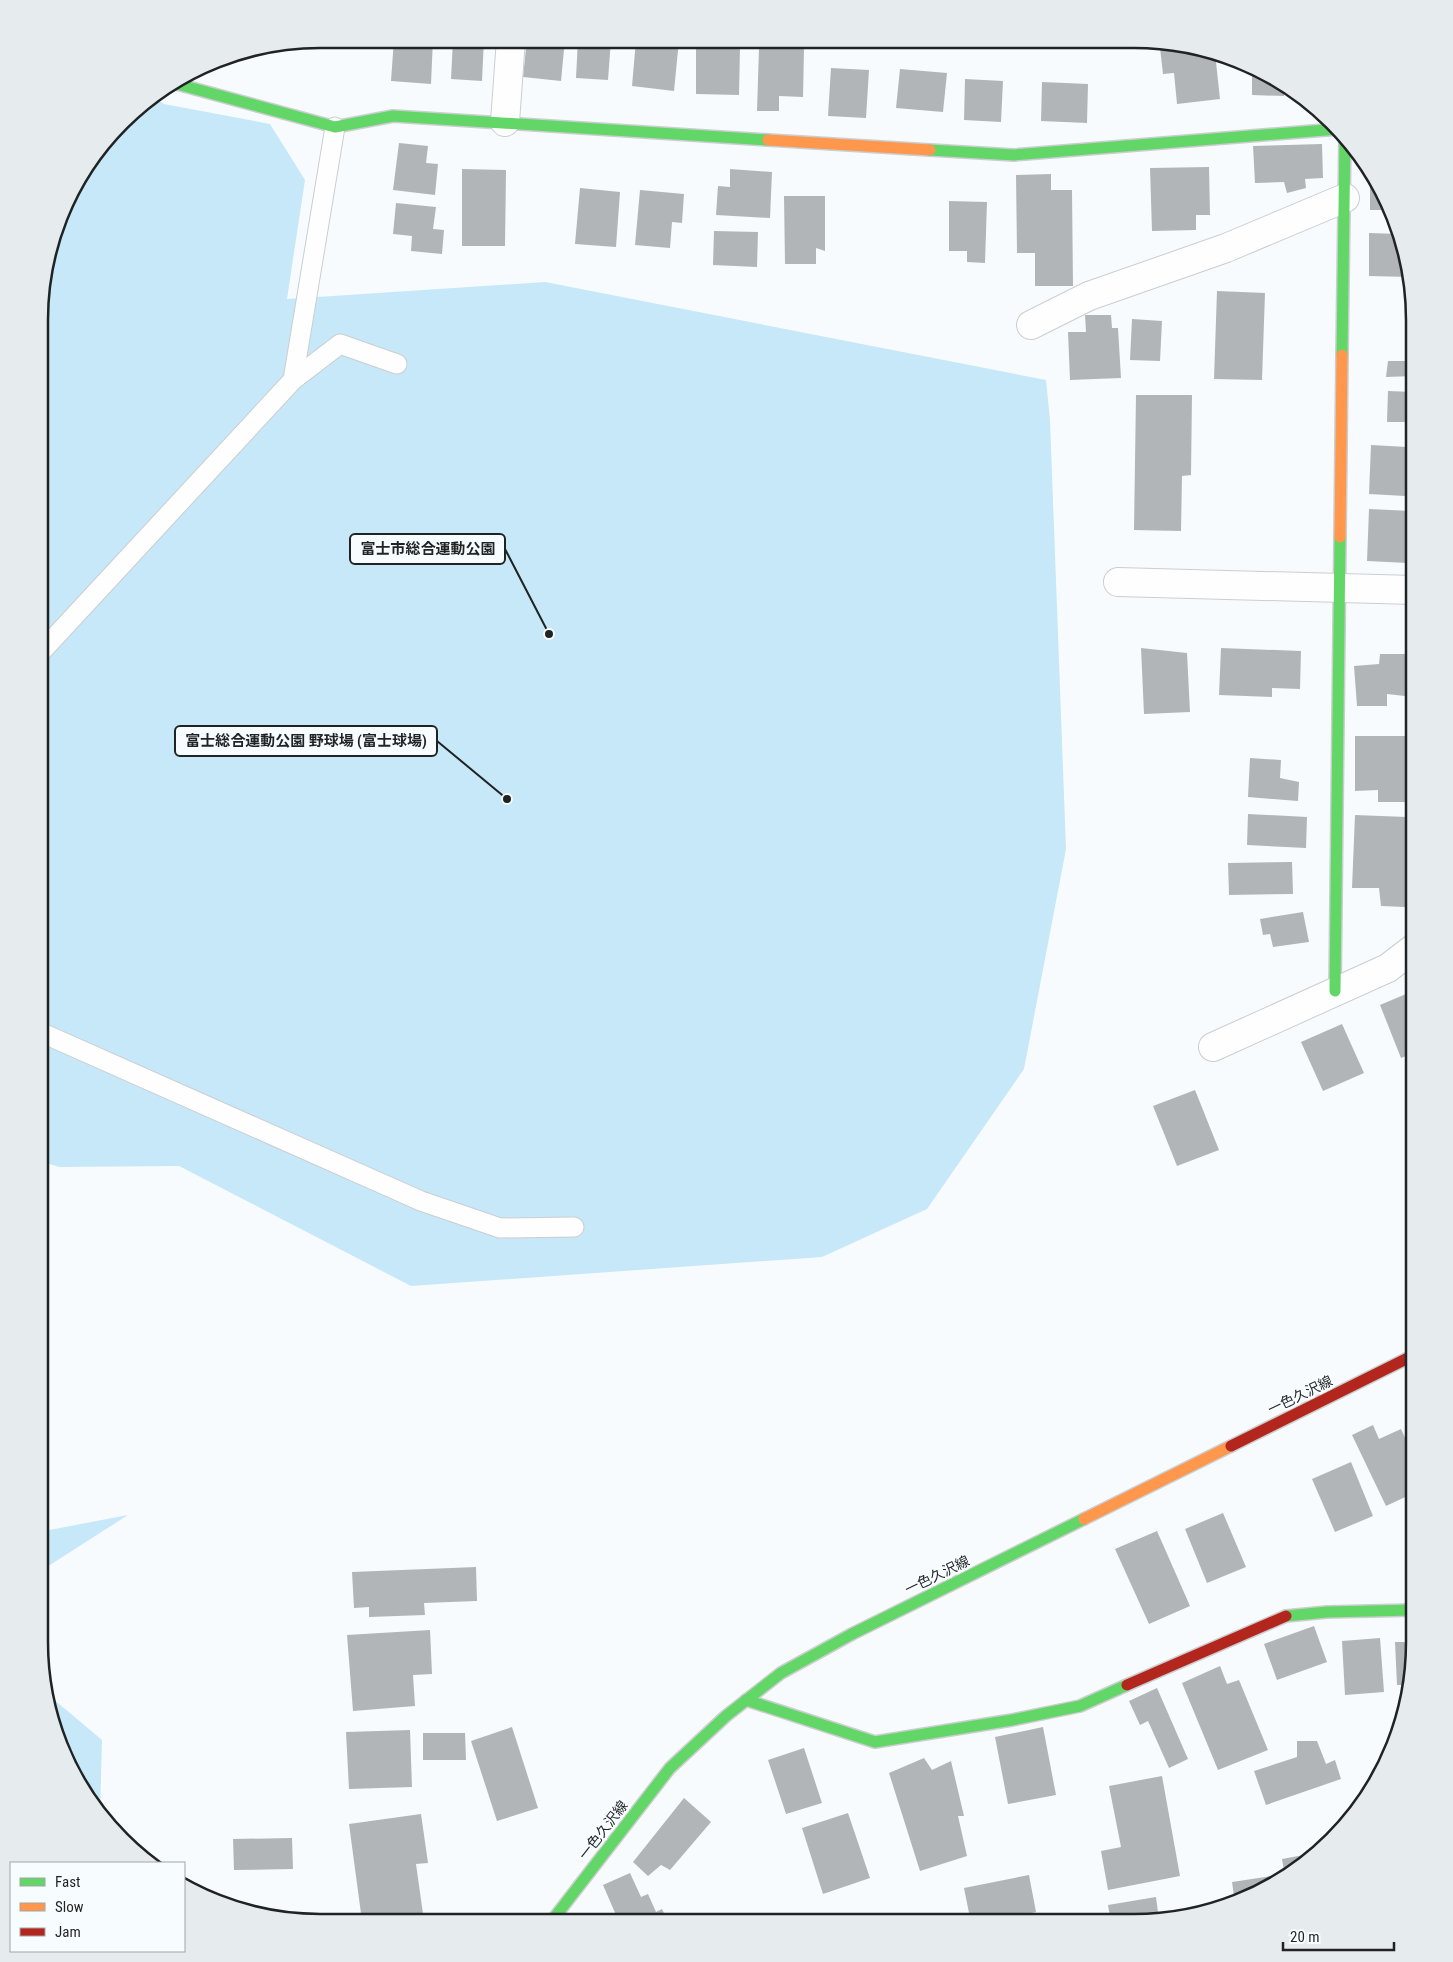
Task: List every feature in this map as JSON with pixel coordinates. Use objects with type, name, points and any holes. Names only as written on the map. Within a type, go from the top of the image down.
[{"type":"street","points":[[505,122],[510,48]]},
{"type":"street","points":[[181,85],[335,127],[393,116],[1014,155],[1328,129]]},
{"type":"street","points":[[1335,992],[1345,149]]},
{"type":"street","points":[[1031,325],[1089,296],[1226,248],[1345,198]]},
{"type":"street","points":[[1118,582],[1406,590]]},
{"type":"street","points":[[1213,1047],[1388,968],[1406,954]]},
{"type":"street","name":"一色久沢線","points":[[557,1914],[670,1768],[726,1716],[781,1673],[852,1634],[1406,1359]]},
{"type":"street","points":[[746,1700],[875,1742],[1012,1720],[1080,1706],[1281,1617],[1327,1612],[1406,1610]]},
{"type":"lane","points":[[293,380],[335,127]]},
{"type":"lane","points":[[48,643],[293,380],[340,344],[398,364]]},
{"type":"lane","points":[[48,1036],[422,1201],[500,1228],[574,1227]]},
{"type":"shaded area","points":[[158,100],[164,104],[270,124],[305,180],[287,299],[545,282],[1046,380],[1050,420],[1066,849],[1024,1069],[927,1209],[822,1257],[411,1286],[179,1166],[59,1167],[48,1164],[48,301],[53,266],[68,215],[93,168],[115,140],[140,115]]},
{"type":"shaded area","points":[[128,1515],[48,1566],[48,1530]]},
{"type":"shaded area","points":[[54,1699],[102,1740],[100,1803],[84,1779],[68,1747]]},
{"type":"building","points":[[393,48],[433,48],[431,84],[391,81]]},
{"type":"building","points":[[453,48],[484,48],[482,81],[451,79]]},
{"type":"building","points":[[526,48],[564,48],[561,81],[523,77]]},
{"type":"building","points":[[578,48],[610,48],[608,80],[576,78]]},
{"type":"building","points":[[635,48],[678,48],[674,91],[632,86]]},
{"type":"building","points":[[696,48],[740,48],[739,95],[696,94]]},
{"type":"building","points":[[759,48],[804,49],[803,97],[779,96],[779,111],[757,111]]},
{"type":"building","points":[[1160,49],[1216,60],[1220,99],[1177,104],[1174,73],[1163,74]]},
{"type":"building","points":[[831,68],[869,70],[866,118],[828,116]]},
{"type":"building","points":[[900,69],[947,73],[943,112],[896,108]]},
{"type":"building","points":[[1252,75],[1284,92],[1284,96],[1252,95]]},
{"type":"building","points":[[965,79],[1003,81],[1001,122],[964,120]]},
{"type":"building","points":[[1042,82],[1088,84],[1087,123],[1041,121]]},
{"type":"building","points":[[399,143],[428,146],[426,163],[438,164],[435,195],[393,190]]},
{"type":"building","points":[[1322,144],[1323,178],[1305,179],[1306,188],[1287,193],[1284,182],[1255,183],[1253,146]]},
{"type":"building","points":[[1209,167],[1210,215],[1196,215],[1196,230],[1152,231],[1150,168]]},
{"type":"building","points":[[462,169],[506,170],[505,246],[462,246]]},
{"type":"building","points":[[730,169],[772,172],[770,218],[716,215],[718,186],[730,187]]},
{"type":"building","points":[[1051,174],[1051,190],[1072,190],[1073,286],[1035,286],[1035,253],[1017,253],[1016,175]]},
{"type":"building","points":[[1370,185],[1382,210],[1370,210]]},
{"type":"building","points":[[580,188],[620,192],[616,247],[575,244]]},
{"type":"building","points":[[640,190],[684,194],[682,223],[672,222],[670,248],[635,245]]},
{"type":"building","points":[[784,196],[825,196],[825,251],[816,248],[816,264],[785,264]]},
{"type":"building","points":[[949,201],[987,202],[985,263],[967,262],[967,251],[949,251]]},
{"type":"building","points":[[396,203],[436,207],[433,229],[444,230],[442,254],[411,251],[412,236],[393,234]]},
{"type":"building","points":[[714,231],[758,232],[757,267],[713,265]]},
{"type":"building","points":[[1369,233],[1392,234],[1402,277],[1369,276]]},
{"type":"building","points":[[1217,291],[1265,293],[1262,380],[1214,379]]},
{"type":"building","points":[[1085,315],[1111,315],[1112,328],[1118,328],[1121,378],[1070,380],[1068,332],[1086,332]]},
{"type":"building","points":[[1132,319],[1162,321],[1160,361],[1130,360]]},
{"type":"building","points":[[1388,361],[1406,361],[1406,376],[1386,377]]},
{"type":"building","points":[[1388,391],[1406,392],[1406,422],[1387,422]]},
{"type":"building","points":[[1136,395],[1192,395],[1191,475],[1182,476],[1181,531],[1134,530]]},
{"type":"building","points":[[1371,445],[1406,447],[1405,496],[1369,494]]},
{"type":"building","points":[[1369,509],[1406,511],[1406,563],[1367,561]]},
{"type":"building","points":[[1141,648],[1187,653],[1190,712],[1144,714]]},
{"type":"building","points":[[1221,648],[1301,651],[1300,689],[1272,688],[1272,697],[1219,695]]},
{"type":"building","points":[[1380,654],[1406,654],[1406,696],[1387,694],[1387,706],[1357,706],[1354,666],[1379,664]]},
{"type":"building","points":[[1355,736],[1406,736],[1406,802],[1378,802],[1378,790],[1355,791]]},
{"type":"building","points":[[1250,758],[1281,760],[1280,778],[1299,782],[1298,801],[1248,797]]},
{"type":"building","points":[[1248,814],[1307,817],[1306,848],[1247,845]]},
{"type":"building","points":[[1355,815],[1406,817],[1405,907],[1381,906],[1379,888],[1352,888]]},
{"type":"building","points":[[1292,862],[1293,894],[1229,895],[1228,863]]},
{"type":"building","points":[[1303,912],[1309,942],[1273,947],[1270,934],[1263,935],[1260,919]]},
{"type":"building","points":[[1406,994],[1406,1056],[1401,1058],[1380,1005]]},
{"type":"building","points":[[1342,1024],[1364,1073],[1323,1091],[1301,1042]]},
{"type":"building","points":[[1195,1090],[1219,1150],[1177,1166],[1153,1106]]},
{"type":"building","points":[[1373,1425],[1379,1439],[1401,1429],[1406,1440],[1406,1497],[1386,1506],[1352,1435]]},
{"type":"building","points":[[1351,1462],[1373,1516],[1335,1532],[1312,1479]]},
{"type":"building","points":[[1223,1513],[1246,1567],[1207,1583],[1185,1529]]},
{"type":"building","points":[[1157,1531],[1190,1606],[1149,1624],[1115,1549]]},
{"type":"building","points":[[476,1567],[477,1601],[424,1603],[425,1615],[369,1617],[369,1607],[354,1608],[352,1572]]},
{"type":"building","points":[[1314,1626],[1327,1662],[1277,1680],[1264,1644]]},
{"type":"building","points":[[430,1630],[432,1674],[413,1675],[415,1706],[353,1711],[347,1635]]},
{"type":"building","points":[[1380,1638],[1384,1692],[1345,1695],[1342,1641]]},
{"type":"building","points":[[1395,1642],[1406,1642],[1402,1685],[1397,1685]]},
{"type":"building","points":[[1220,1666],[1227,1684],[1239,1680],[1268,1750],[1218,1770],[1182,1683]]},
{"type":"building","points":[[1157,1688],[1188,1759],[1169,1768],[1148,1721],[1140,1725],[1129,1701]]},
{"type":"building","points":[[512,1727],[538,1808],[497,1821],[471,1741]]},
{"type":"building","points":[[1043,1727],[1056,1795],[1008,1804],[995,1737]]},
{"type":"building","points":[[410,1730],[412,1787],[349,1789],[346,1732]]},
{"type":"building","points":[[423,1733],[465,1733],[466,1760],[423,1760]]},
{"type":"building","points":[[1297,1741],[1317,1741],[1326,1764],[1335,1760],[1341,1779],[1266,1805],[1254,1771],[1297,1757]]},
{"type":"building","points":[[804,1748],[822,1803],[786,1814],[768,1760]]},
{"type":"building","points":[[924,1758],[932,1770],[951,1761],[964,1816],[958,1816],[967,1856],[920,1871],[889,1773]]},
{"type":"building","points":[[1162,1776],[1180,1876],[1108,1890],[1101,1851],[1121,1847],[1109,1786]]},
{"type":"building","points":[[684,1798],[711,1822],[670,1870],[661,1865],[648,1876],[633,1862]]},
{"type":"building","points":[[848,1813],[870,1878],[823,1894],[802,1828]]},
{"type":"building","points":[[421,1814],[428,1863],[416,1864],[423,1914],[361,1914],[349,1824]]},
{"type":"building","points":[[292,1838],[293,1869],[234,1870],[233,1839]]},
{"type":"building","points":[[1303,1855],[1284,1870],[1282,1859]]},
{"type":"building","points":[[630,1873],[641,1897],[648,1894],[656,1912],[662,1909],[664,1914],[616,1914],[603,1885]]},
{"type":"building","points":[[1029,1875],[1036,1912],[1027,1914],[969,1914],[964,1888]]},
{"type":"building","points":[[1274,1876],[1234,1895],[1232,1882]]},
{"type":"building","points":[[1156,1897],[1158,1913],[1110,1914],[1108,1905]]},
{"type":"traffic: fast","points":[[181,85],[335,127],[393,116],[768,140]]},
{"type":"traffic: fast","points":[[930,150],[1014,155],[1329,130]]},
{"type":"traffic: fast","points":[[1342,355],[1345,149]]},
{"type":"traffic: fast","points":[[1335,991],[1340,537]]},
{"type":"traffic: fast","points":[[557,1914],[670,1768],[726,1716],[781,1673],[852,1634],[1084,1519]]},
{"type":"traffic: fast","points":[[1286,1616],[1327,1612],[1406,1610]]},
{"type":"traffic: fast","points":[[746,1700],[875,1742],[1012,1720],[1080,1706],[1127,1685]]},
{"type":"traffic: slow","points":[[768,140],[930,150]]},
{"type":"traffic: slow","points":[[1340,537],[1342,355]]},
{"type":"traffic: slow","points":[[1084,1519],[1231,1446]]},
{"type":"traffic: jam","points":[[1231,1446],[1406,1359]]},
{"type":"traffic: jam","points":[[1127,1685],[1286,1616]]},
{"type":"place","name":"富士市総合運動公園","points":[[549,634]]},
{"type":"place","name":"富士総合運動公園 野球場 (富士球場)","points":[[507,799]]}]
